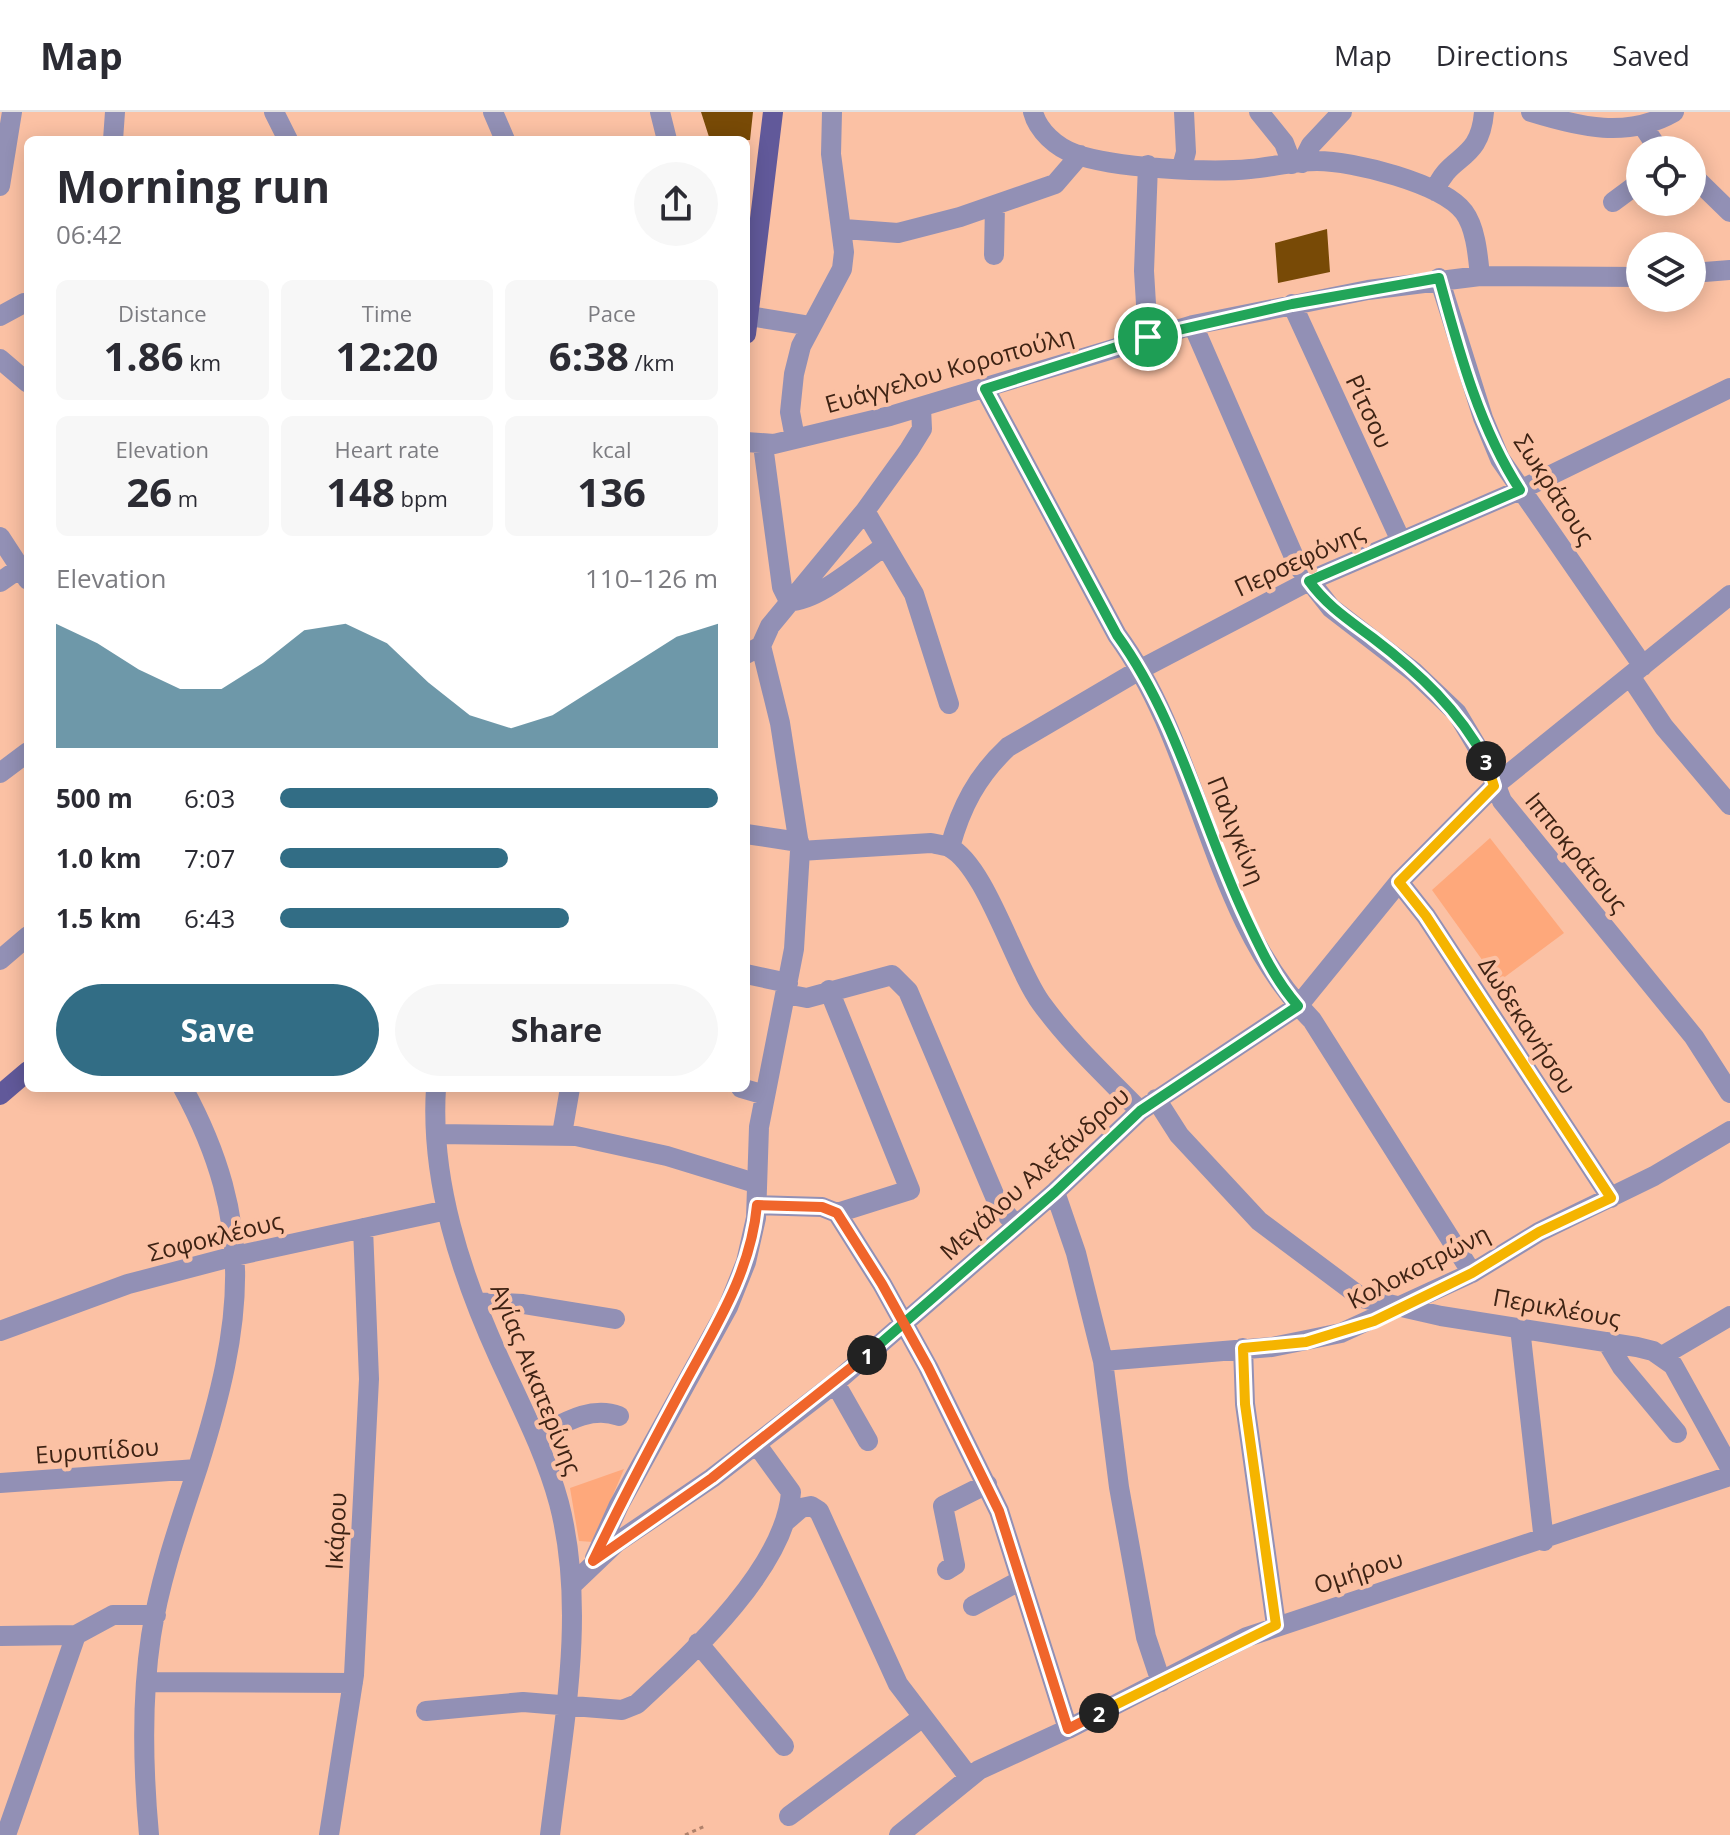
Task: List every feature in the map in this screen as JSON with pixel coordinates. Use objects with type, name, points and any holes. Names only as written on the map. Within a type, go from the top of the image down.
[{"type":"main road","points":[[750,277],[755,196],[773,112]]},
{"type":"main road","points":[[0,1095],[24,1074]]},
{"type":"street","points":[[0,186],[12,112]]},
{"type":"street","points":[[113,136],[115,112]]},
{"type":"street","points":[[274,112],[286,136]]},
{"type":"street","points":[[493,112],[504,136]]},
{"type":"street","points":[[660,112],[666,136]]},
{"type":"street","points":[[795,438],[790,393],[801,346],[842,269],[844,229],[831,154],[832,112]]},
{"type":"street","points":[[1033,112],[1047,135],[1080,155],[1148,165],[1249,170],[1297,163],[1335,162],[1435,191],[1456,203],[1467,215],[1480,276]]},
{"type":"street","points":[[1182,167],[1186,152],[1184,112]]},
{"type":"street","points":[[1259,112],[1297,163]]},
{"type":"street","points":[[1297,163],[1342,112]]},
{"type":"street","points":[[1435,191],[1439,179],[1479,141],[1484,112]]},
{"type":"street","points":[[1531,112],[1586,128],[1643,126],[1674,112]]},
{"type":"street","points":[[1643,126],[1650,136]]},
{"type":"street","points":[[844,229],[914,231],[1055,184],[1080,155]]},
{"type":"street","points":[[1148,165],[1144,271],[1148,337]]},
{"type":"street","points":[[1706,189],[1730,212]]},
{"type":"street","points":[[1613,202],[1626,192]]},
{"type":"street","points":[[994,255],[995,205]]},
{"type":"street","points":[[1706,272],[1730,270]]},
{"type":"street","name":"Ευάγγελου Κοροπούλη","points":[[754,443],[795,438],[921,408],[1148,337],[1292,304],[1439,278],[1626,277]]},
{"type":"street","name":"Σωκράτους","points":[[1439,278],[1483,418],[1500,459],[1636,671],[1664,727],[1730,805]]},
{"type":"street","points":[[0,316],[24,303]]},
{"type":"street","name":"Ρίτσου","points":[[1292,304],[1401,541]]},
{"type":"street","points":[[750,325],[811,326]]},
{"type":"street","name":"Ιπποκράτους","points":[[1193,325],[1298,566],[1331,608],[1414,672],[1457,713],[1488,765],[1502,801],[1694,1037],[1730,1093]]},
{"type":"street","points":[[0,359],[24,380]]},
{"type":"street","name":"Περσεφόνης","points":[[950,847],[962,808],[983,771],[997,757],[1141,669],[1309,581],[1520,490],[1730,388]]},
{"type":"street","name":"Παλιγκίνη","points":[[985,389],[1117,635],[1141,669],[1229,882],[1280,986],[1312,1020],[1472,1273]]},
{"type":"street","points":[[593,1561],[619,1505],[728,1307],[746,1262],[757,1205],[755,1183],[765,1095],[794,949],[800,847],[780,723],[754,650],[789,601],[865,511],[922,429],[921,408]]},
{"type":"street","points":[[754,443],[782,587],[789,601]]},
{"type":"street","points":[[865,511],[914,594],[949,704]]},
{"type":"street","points":[[0,537],[24,574],[0,582]]},
{"type":"street","points":[[789,601],[801,601],[815,594],[885,546]]},
{"type":"street","name":"Μεγάλου Αλεξάνδρου","points":[[572,1585],[593,1561],[757,1445],[835,1383],[1055,1192],[1148,1105],[1298,1006],[1399,882],[1494,786],[1730,595]]},
{"type":"street","points":[[0,773],[24,755]]},
{"type":"street","points":[[750,835],[800,847],[931,843],[950,847]]},
{"type":"street","name":"Περικλέους","points":[[950,847],[983,887],[1019,969],[1072,1043],[1148,1105],[1259,1221],[1362,1298],[1607,1342],[1653,1351],[1662,1356]]},
{"type":"street","name":"Δωδεκανήσου","points":[[1399,882],[1426,916],[1611,1198]]},
{"type":"street","points":[[0,960],[24,939]]},
{"type":"street","points":[[750,975],[807,998],[892,975],[899,979],[908,991],[999,1206],[1016,1225]]},
{"type":"street","points":[[829,990],[910,1190],[837,1213]]},
{"type":"street","points":[[750,1091],[765,1095]]},
{"type":"street","points":[[149,1835],[143,1767],[146,1682],[156,1615],[170,1554],[227,1358],[235,1308],[233,1220],[226,1184],[185,1092]]},
{"type":"street","name":"Αγίας Αικατερίνης","points":[[436,1092],[437,1134],[447,1210],[476,1302],[536,1437],[560,1507],[572,1585],[565,1705],[550,1835]]},
{"type":"street","points":[[562,1134],[569,1092]]},
{"type":"street","name":"Κολοκοτρώνη","points":[[1103,1361],[1306,1342],[1341,1333],[1472,1273],[1539,1232],[1611,1198],[1730,1131]]},
{"type":"street","points":[[437,1134],[562,1134],[667,1156],[755,1183]]},
{"type":"street","points":[[1055,1192],[1076,1253],[1103,1361],[1119,1487],[1146,1637],[1161,1682]]},
{"type":"street","points":[[757,1205],[822,1207],[837,1213],[905,1323],[987,1484],[1068,1729]]},
{"type":"street","name":"Σοφοκλέους","points":[[0,1331],[128,1284],[235,1256],[447,1210]]},
{"type":"street","name":"Ικάρου","points":[[329,1835],[353,1683],[369,1379],[363,1228]]},
{"type":"street","points":[[476,1302],[523,1304],[615,1319]]},
{"type":"street","points":[[1730,1316],[1662,1356],[1673,1365],[1730,1468]]},
{"type":"street","points":[[1520,1328],[1544,1541]]},
{"type":"street","points":[[1607,1342],[1622,1367],[1677,1433]]},
{"type":"street","points":[[1243,1348],[1246,1419],[1276,1625]]},
{"type":"street","points":[[835,1383],[868,1441]]},
{"type":"street","points":[[536,1437],[567,1422],[604,1410],[619,1416]]},
{"type":"street","points":[[757,1445],[791,1492],[786,1521]]},
{"type":"street","name":"Ευρυπίδου","points":[[0,1483],[197,1469]]},
{"type":"street","name":"Ομήρου","points":[[899,1835],[969,1777],[995,1761],[1068,1729],[1276,1625],[1544,1541],[1730,1476]]},
{"type":"street","points":[[947,1570],[955,1565],[943,1506],[987,1484]]},
{"type":"street","points":[[426,1711],[481,1704],[565,1705],[622,1710],[637,1704],[744,1593],[786,1521],[801,1508],[811,1506],[819,1511],[898,1684],[969,1777]]},
{"type":"street","points":[[973,1606],[1021,1580]]},
{"type":"street","points":[[0,1636],[76,1635],[113,1615],[156,1615]]},
{"type":"street","points":[[6,1835],[76,1635]]},
{"type":"street","points":[[698,1643],[784,1746]]},
{"type":"street","points":[[146,1682],[353,1683]]},
{"type":"street","points":[[789,1816],[923,1717]]},
{"type":"path","points":[[685,1835],[705,1826]]},
{"type":"shaded area","points":[[1490,838],[1564,933],[1498,982],[1432,890]]},
{"type":"shaded area","points":[[624,1469],[593,1542],[579,1541],[570,1488]]},
{"type":"building","points":[[701,112],[753,112],[750,140],[750,136],[709,136]]},
{"type":"building","points":[[1327,229],[1330,272],[1278,283],[1275,243]]},
{"type":"route","points":[[1148,337],[985,389],[1117,635],[1141,669],[1229,882],[1280,986],[1298,1006],[1277,1023],[1140,1111],[1055,1192],[1026,1216],[905,1323],[835,1383],[757,1445],[593,1561],[619,1505],[728,1307],[746,1262],[757,1205],[822,1207],[837,1213],[882,1284],[905,1323],[987,1484],[1009,1541],[1068,1729],[1276,1625],[1245,1404],[1243,1348],[1306,1342],[1374,1321],[1472,1273],[1539,1232],[1611,1198],[1426,916],[1399,882],[1494,786],[1488,765],[1457,713],[1414,672],[1331,608],[1309,581],[1520,490],[1500,459],[1483,418],[1439,278],[1292,304],[1148,337]]}]
